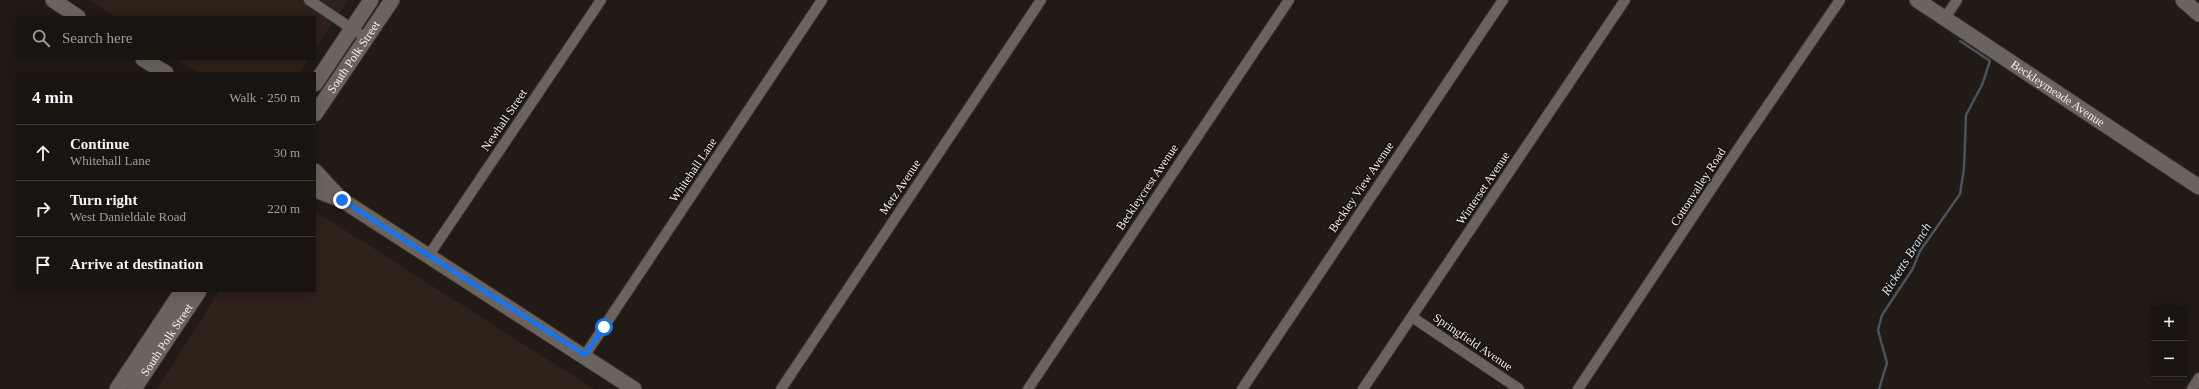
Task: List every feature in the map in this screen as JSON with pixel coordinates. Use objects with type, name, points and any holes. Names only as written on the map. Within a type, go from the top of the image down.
[{"type":"street","points":[[53,0],[77,16]]},
{"type":"street","points":[[309,0],[366,38]]},
{"type":"street","name":"South Polk Street","points":[[316,83],[371,0]]},
{"type":"street","name":"South Polk Street","points":[[316,113],[392,0]]},
{"type":"street","name":"Newhall Street","points":[[429,255],[601,0]]},
{"type":"street","name":"Whitehall Lane","points":[[585,355],[822,0]]},
{"type":"street","name":"Metz Avenue","points":[[781,389],[1041,0]]},
{"type":"street","name":"Beckleycrest Avenue","points":[[1028,389],[1289,0]]},
{"type":"street","name":"Beckley View Avenue","points":[[1242,389],[1503,0]]},
{"type":"street","name":"Winterset Avenue","points":[[1363,389],[1625,0]]},
{"type":"street","name":"Cottonvalley Road","points":[[1578,389],[1742,143],[1840,0]]},
{"type":"street","name":"Beckleymeade Avenue","points":[[1917,0],[2199,187]]},
{"type":"street","points":[[1945,18],[1957,0]]},
{"type":"street","points":[[2183,0],[2199,14]]},
{"type":"street","points":[[148,65],[164,72]]},
{"type":"street","points":[[316,172],[342,200]]},
{"type":"street","points":[[316,190],[342,200],[585,355],[634,389]]},
{"type":"street","name":"South Polk Street","points":[[134,389],[180,308],[182,292]]},
{"type":"street","name":"South Polk Street","points":[[117,389],[180,308],[198,292]]},
{"type":"street","name":"Springfield Avenue","points":[[1412,317],[1519,389]]},
{"type":"street","points":[[2192,389],[2199,378]]},
{"type":"shaded area","points":[[89,0],[348,0],[316,48],[316,16],[113,16]]},
{"type":"shaded area","points":[[178,60],[307,60],[300,72],[196,72]]},
{"type":"shaded area","points":[[316,212],[594,389],[157,389],[218,292],[316,292]]},
{"type":"waterway","name":"Ricketts Branch","points":[[1879,389],[1887,363],[1878,330],[1882,315],[1912,270],[1920,251],[1960,194],[1964,168],[1966,115],[1982,85],[1990,61],[1960,41]]},
{"type":"route","points":[[342,200],[585,355],[604,327]]}]
